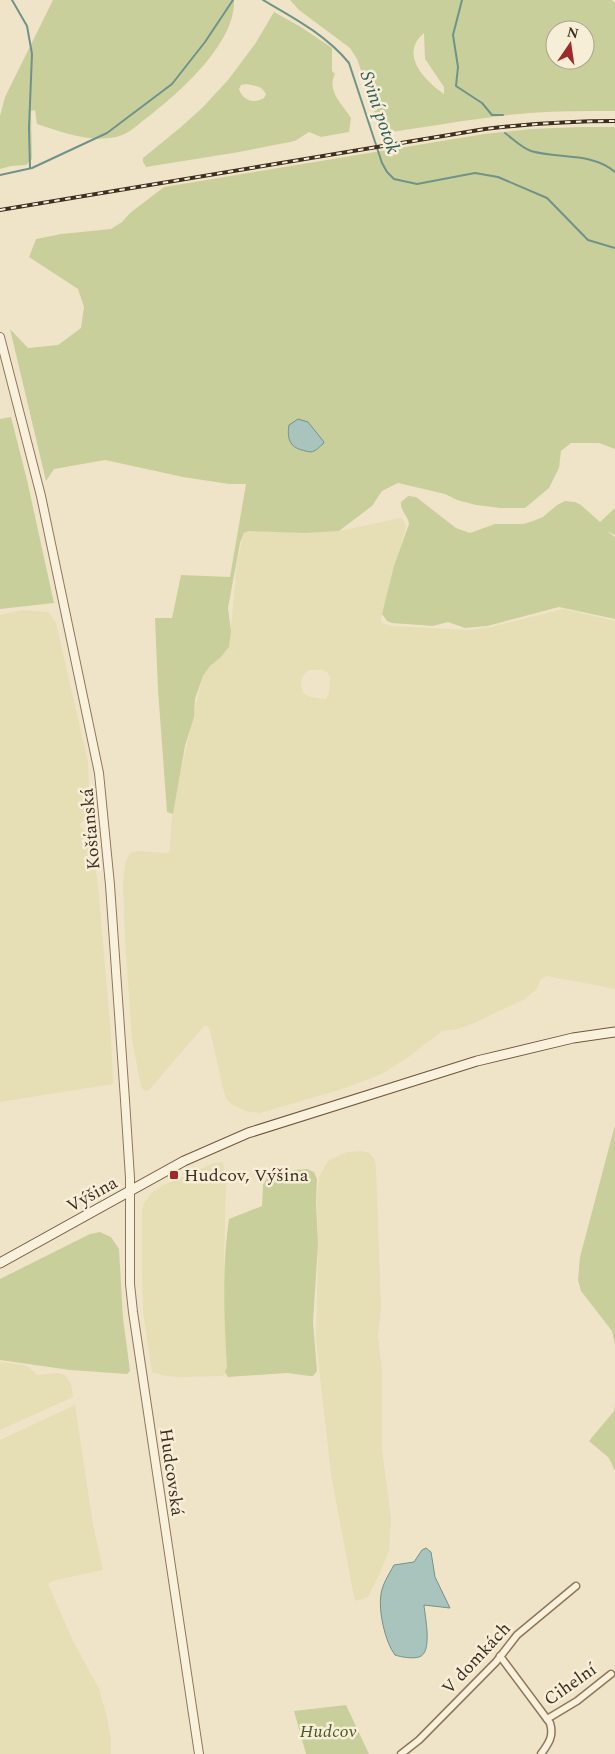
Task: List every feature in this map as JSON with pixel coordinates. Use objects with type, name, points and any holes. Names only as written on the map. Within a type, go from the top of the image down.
[{"type":"main road","name":"Výšina","points":[[0,1263],[199,1154],[248,1133],[464,1065],[567,1039],[615,1032]]},
{"type":"street","name":"Košťanská","points":[[0,337],[34,469],[99,773],[112,923],[130,1192]]},
{"type":"street","name":"Hudcovská","points":[[130,1192],[130,1284],[132,1312],[199,1754]]},
{"type":"street","name":"V domkách","points":[[401,1754],[419,1740],[500,1656],[517,1635],[576,1586]]},
{"type":"street","name":"Cihelní","points":[[500,1656],[547,1719],[552,1732],[550,1741],[541,1754]]},
{"type":"street","name":"Cihelní","points":[[547,1719],[577,1701],[611,1674]]},
{"type":"shaded area","points":[[401,518],[404,521],[406,527],[381,619],[382,623],[392,626],[470,630],[491,627],[563,609],[615,621],[615,989],[547,976],[540,980],[537,989],[525,999],[472,1024],[458,1029],[442,1031],[410,1056],[380,1075],[336,1091],[260,1113],[245,1111],[227,1100],[210,1031],[208,1026],[204,1026],[149,1090],[144,1091],[141,1087],[132,1039],[125,939],[123,884],[125,864],[129,854],[137,851],[167,853],[170,851],[171,825],[177,789],[202,678],[210,666],[229,647],[237,562],[244,533],[250,530],[305,533],[339,531]],"holes":[[[309,670],[327,672],[330,677],[329,694],[326,699],[310,697],[303,693],[301,683],[303,676]]]},
{"type":"shaded area","points":[[22,610],[48,612],[56,623],[88,762],[90,813],[79,825],[92,839],[99,895],[111,1035],[113,1084],[0,1102],[0,615]]},
{"type":"shaded area","points":[[362,1151],[369,1153],[374,1159],[376,1167],[381,1309],[378,1336],[382,1371],[382,1449],[391,1519],[389,1551],[379,1575],[368,1597],[356,1601],[331,1474],[316,1341],[317,1197],[319,1177],[328,1161],[347,1152]]},
{"type":"shaded area","points":[[223,1162],[226,1183],[224,1260],[227,1367],[225,1375],[180,1377],[152,1372],[143,1311],[142,1211],[144,1203],[151,1193],[164,1185],[214,1163]]},
{"type":"shaded area","points":[[0,1362],[24,1365],[37,1375],[57,1373],[65,1375],[71,1384],[73,1397],[0,1430]]},
{"type":"shaded area","points":[[75,1405],[93,1525],[103,1570],[52,1581],[48,1584],[72,1639],[99,1689],[107,1717],[111,1740],[111,1754],[0,1754],[0,1440]]},
{"type":"green space","points":[[53,0],[234,0],[232,16],[226,33],[216,50],[175,95],[133,129],[116,137],[86,138],[37,124],[35,110],[31,111],[32,159],[26,165],[0,169],[0,116],[5,97]]},
{"type":"green space","points":[[290,0],[612,0],[615,3],[615,111],[530,113],[475,119],[384,133],[391,130],[380,132],[369,93],[368,81],[350,48],[299,10]],"holes":[[[424,33],[425,59],[444,87],[444,94],[422,74],[414,58],[414,49],[417,41]]]},
{"type":"green space","points":[[274,12],[332,48],[332,71],[335,74],[333,80],[334,92],[351,118],[349,132],[321,137],[309,132],[295,141],[146,167],[143,158],[203,107],[228,80],[255,44]],"holes":[[[241,85],[258,86],[262,89],[266,94],[264,98],[256,101],[246,99],[239,89]]]},
{"type":"green space","points":[[615,127],[615,449],[599,443],[571,443],[561,451],[559,468],[549,488],[525,508],[476,505],[457,500],[445,494],[398,483],[382,491],[372,506],[339,531],[305,533],[249,531],[244,533],[240,543],[228,608],[231,631],[229,647],[203,676],[195,699],[194,717],[185,746],[173,814],[167,812],[155,618],[172,618],[181,575],[230,577],[246,484],[229,484],[183,477],[105,460],[54,469],[46,481],[10,329],[28,348],[58,345],[81,328],[84,307],[78,289],[29,257],[36,239],[61,234],[111,229],[164,187],[484,134],[531,129]],"holes":[[[308,422],[324,442],[314,451],[296,447],[289,439]]]},
{"type":"green space","points":[[11,417],[54,603],[0,609],[0,419]]},
{"type":"green space","points":[[408,496],[416,497],[456,528],[470,533],[495,524],[523,524],[533,521],[543,517],[565,501],[581,505],[600,522],[615,508],[615,535],[607,531],[615,537],[615,619],[559,607],[487,626],[465,628],[448,622],[433,626],[387,621],[382,614],[394,566],[409,524],[401,505],[401,502]]},
{"type":"green space","points":[[615,1125],[615,1345],[612,1331],[581,1291],[578,1280],[580,1257]]},
{"type":"green space","points":[[307,1169],[314,1172],[317,1179],[318,1244],[313,1322],[317,1371],[313,1376],[287,1373],[228,1377],[225,1372],[227,1367],[224,1293],[225,1255],[229,1219],[262,1206],[263,1185],[267,1178],[295,1170]]},
{"type":"green space","points":[[100,1232],[111,1237],[119,1249],[123,1318],[130,1371],[127,1374],[70,1370],[0,1360],[0,1279],[90,1234]]},
{"type":"green space","points":[[615,1401],[615,1471],[609,1458],[589,1441],[614,1411]]},
{"type":"green space","name":"Hudcov","points":[[346,1705],[369,1754],[306,1754],[294,1711]]},
{"type":"water","points":[[298,419],[308,422],[324,442],[312,452],[294,447],[290,441],[288,434],[289,425]]},
{"type":"water","points":[[426,1548],[431,1552],[435,1577],[450,1608],[424,1605],[427,1634],[426,1649],[419,1657],[407,1658],[397,1656],[391,1649],[383,1626],[380,1601],[382,1591],[394,1565],[414,1562],[422,1550]]},
{"type":"waterway","points":[[12,0],[27,26],[32,54],[29,128],[30,168]]},
{"type":"waterway","points":[[0,175],[32,168],[107,133],[172,84],[205,42],[233,0]]},
{"type":"waterway","name":"Sviní potok","points":[[263,0],[298,20],[320,36],[349,63],[382,163],[394,179],[417,184],[475,173],[498,177],[547,198],[588,240],[615,248]]},
{"type":"waterway","points":[[462,0],[453,35],[458,67],[456,86],[482,103],[492,115],[503,115]]},
{"type":"waterway","points":[[505,133],[528,150],[596,161],[615,172]]},
{"type":"railway","points":[[0,210],[485,129],[550,123],[615,121]]},
{"type":"place","name":"Hudcov, Výšina","points":[[174,1175]]}]
